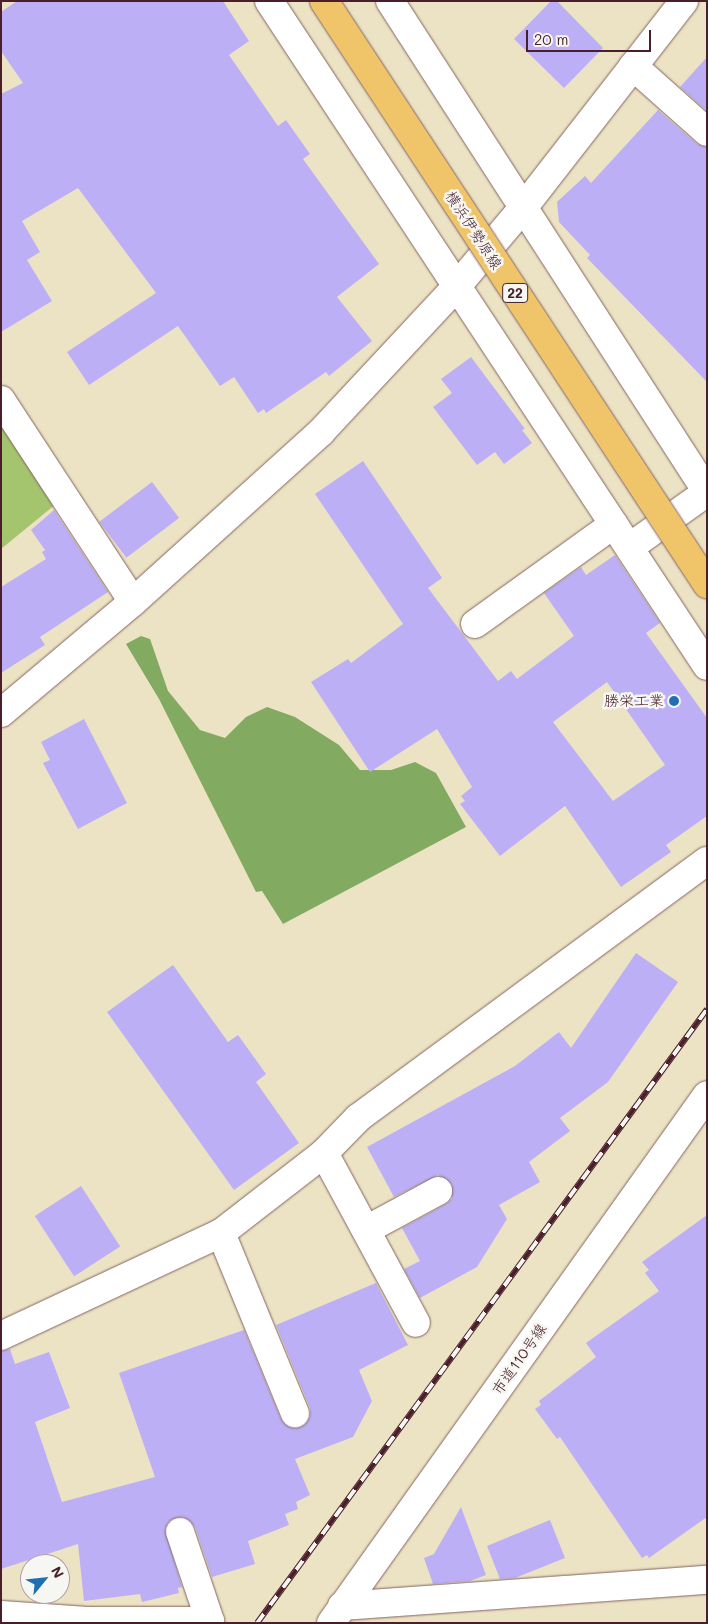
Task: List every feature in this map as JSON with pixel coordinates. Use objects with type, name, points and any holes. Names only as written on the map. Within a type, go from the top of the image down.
[{"type":"main road","name":"横浜伊勢原線","points":[[324,1],[707,584]]},
{"type":"street","points":[[269,1],[707,666]]},
{"type":"street","points":[[390,1],[707,492],[630,548]]},
{"type":"street","points":[[1,713],[133,602],[321,432],[457,286],[523,208],[684,1]]},
{"type":"street","points":[[633,66],[707,132]]},
{"type":"street","points":[[1,400],[133,602]]},
{"type":"street","points":[[475,624],[614,524]]},
{"type":"street","points":[[1,1336],[221,1233],[324,1153],[358,1118],[707,861]]},
{"type":"street","name":"市道110号線","points":[[336,1614],[705,1104]]},
{"type":"street","points":[[324,1153],[416,1323]]},
{"type":"street","points":[[366,1230],[438,1191]]},
{"type":"street","points":[[221,1233],[295,1413]]},
{"type":"street","points":[[1,1614],[87,1621],[210,1622],[180,1532]]},
{"type":"street","points":[[336,1614],[707,1580]]},
{"type":"green space","points":[[1,420],[56,504],[1,549]]},
{"type":"green space","points":[[141,636],[150,639],[168,691],[200,730],[225,738],[246,717],[267,707],[295,717],[339,745],[360,770],[391,770],[415,762],[436,773],[466,827],[283,924],[262,891],[256,892],[159,699],[126,644]]},
{"type":"building","points":[[17,1],[223,1],[249,41],[229,55],[278,126],[286,120],[310,154],[303,159],[379,264],[337,297],[372,341],[329,376],[326,372],[266,413],[264,409],[258,413],[234,377],[220,386],[178,326],[89,385],[67,352],[156,293],[78,188],[22,221],[40,252],[27,260],[52,301],[1,332],[1,94],[23,83],[1,51],[1,12]]},
{"type":"building","points":[[551,1],[557,1],[603,48],[564,88],[514,39]]},
{"type":"building","points":[[707,57],[707,111],[680,87]]},
{"type":"building","points":[[658,110],[697,144],[707,147],[707,382],[587,258],[590,255],[559,222],[557,202],[585,176],[591,183]]},
{"type":"building","points":[[471,357],[525,429],[522,430],[532,443],[504,464],[495,452],[477,465],[433,407],[452,393],[441,379]]},
{"type":"building","points":[[363,461],[442,578],[428,588],[498,681],[511,671],[517,679],[574,636],[544,593],[581,567],[586,575],[615,555],[660,623],[646,633],[707,718],[707,816],[666,845],[671,852],[621,887],[565,806],[500,856],[460,804],[465,801],[461,796],[472,787],[437,729],[370,772],[311,682],[348,659],[351,663],[403,624],[315,494]],"holes":[[[607,682],[665,765],[613,801],[553,722]]]},
{"type":"building","points":[[152,482],[179,518],[126,558],[99,522]]},
{"type":"building","points":[[54,510],[108,592],[40,637],[45,645],[1,673],[1,587],[46,559],[42,552],[45,550],[31,530]]},
{"type":"building","points":[[84,719],[127,803],[78,829],[43,763],[50,760],[41,742]]},
{"type":"building","points":[[636,953],[678,982],[608,1082],[560,1118],[570,1131],[529,1162],[540,1182],[499,1205],[507,1219],[477,1267],[420,1298],[404,1269],[420,1261],[402,1228],[452,1199],[452,1184],[438,1175],[394,1197],[367,1147],[515,1066],[559,1032],[571,1048]]},
{"type":"building","points":[[173,965],[228,1042],[238,1035],[266,1074],[256,1082],[299,1143],[234,1190],[107,1012]]},
{"type":"building","points":[[81,1186],[120,1246],[74,1276],[35,1216]]},
{"type":"building","points":[[707,1215],[707,1517],[649,1558],[647,1555],[642,1558],[560,1437],[557,1439],[535,1409],[541,1405],[539,1401],[596,1357],[586,1343],[659,1291],[645,1273],[649,1270],[642,1262]]},
{"type":"building","points":[[376,1283],[408,1345],[359,1370],[372,1401],[353,1437],[295,1459],[310,1495],[296,1502],[298,1509],[285,1514],[289,1525],[248,1541],[255,1564],[212,1577],[195,1527],[183,1517],[169,1521],[165,1529],[182,1587],[178,1588],[179,1593],[142,1602],[140,1594],[84,1601],[78,1544],[47,1554],[20,1554],[20,1563],[1,1569],[1,1351],[10,1349],[15,1364],[49,1352],[70,1408],[35,1422],[62,1502],[155,1477],[119,1373],[244,1330],[281,1419],[292,1428],[301,1427],[310,1416],[310,1408],[276,1325]]},
{"type":"building","points":[[461,1507],[486,1575],[470,1581],[433,1584],[424,1558],[434,1554]]},
{"type":"building","points":[[550,1520],[565,1558],[515,1578],[500,1579],[487,1546]]},
{"type":"railway","points":[[257,1623],[707,1009]]},
{"type":"place","name":"勝栄工業","points":[[674,701]]}]
